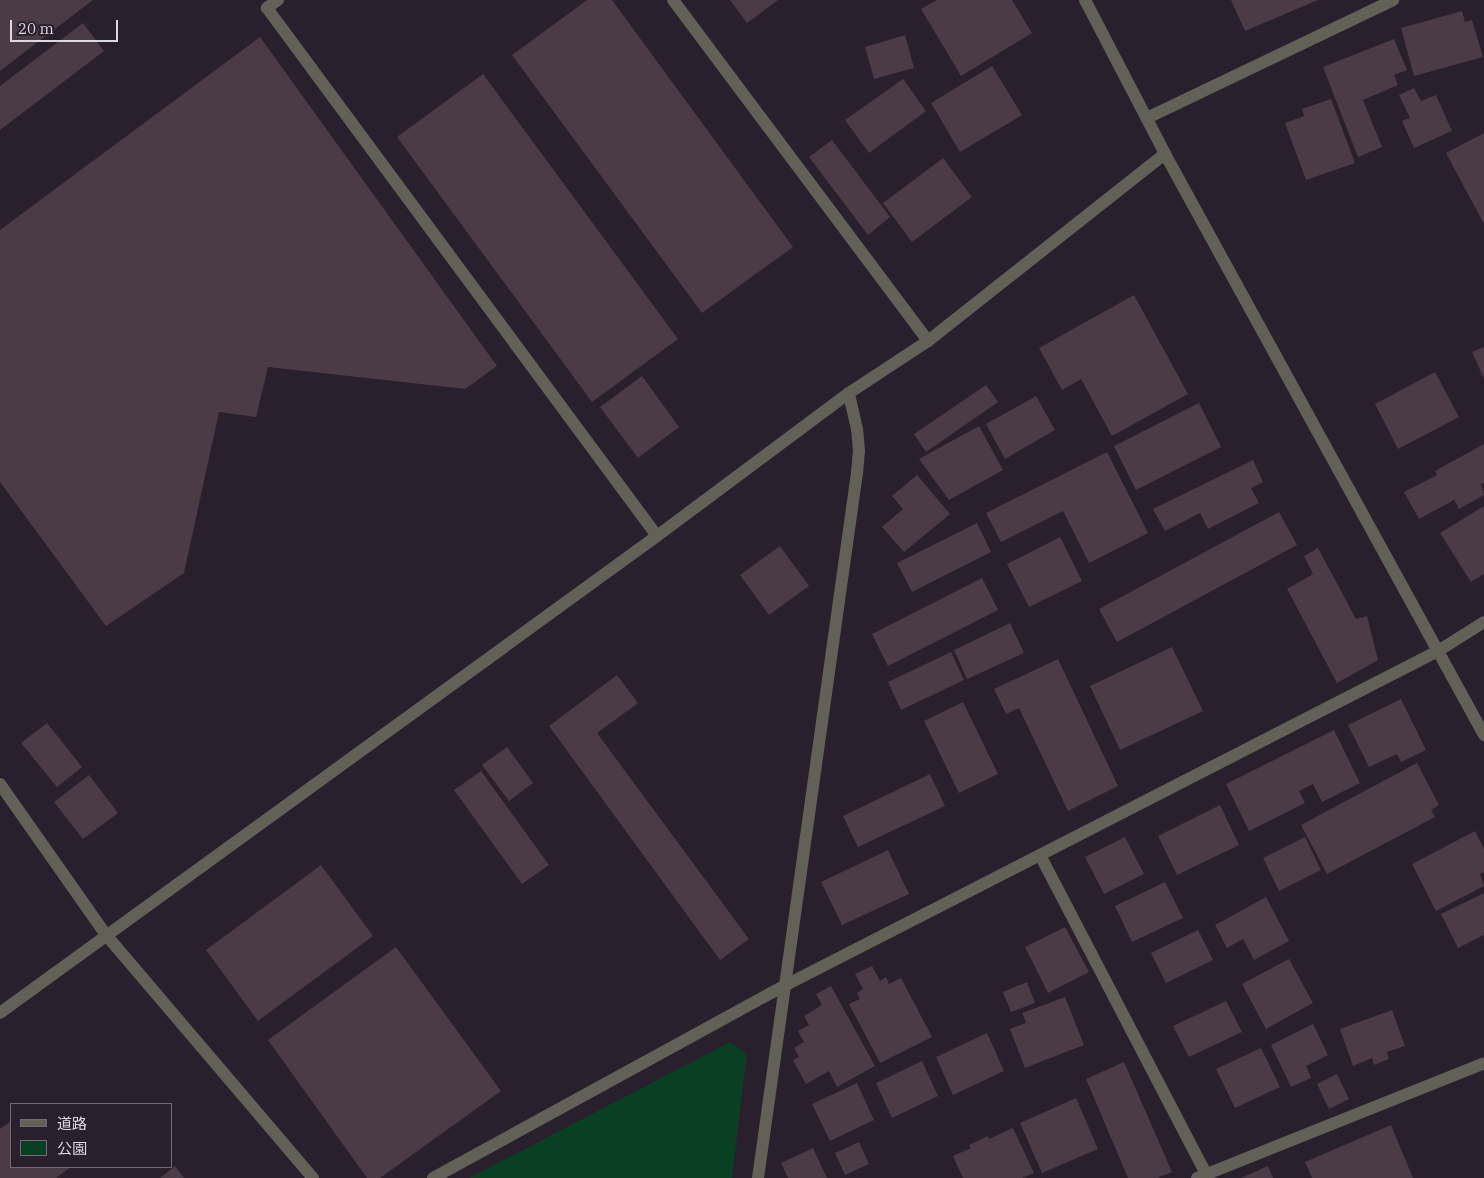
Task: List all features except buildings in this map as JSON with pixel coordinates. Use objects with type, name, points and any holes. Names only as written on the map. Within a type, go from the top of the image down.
[{"type":"street","points":[[278,0],[267,8],[657,536]]},
{"type":"street","points":[[673,0],[928,340]]},
{"type":"street","points":[[1086,0],[1165,154],[1484,735]]},
{"type":"street","points":[[1147,118],[1393,0]]},
{"type":"street","points":[[0,1014],[657,536],[849,393],[928,340],[1165,154]]},
{"type":"street","points":[[758,1178],[857,473],[859,451],[857,429],[849,393]]},
{"type":"street","points":[[433,1178],[784,986],[1438,651],[1484,622]]},
{"type":"street","points":[[0,784],[107,936],[313,1178]]},
{"type":"street","points":[[1040,855],[1204,1177],[1484,1063]]},
{"type":"green space","points":[[730,1042],[747,1054],[732,1178],[469,1178]]}]
